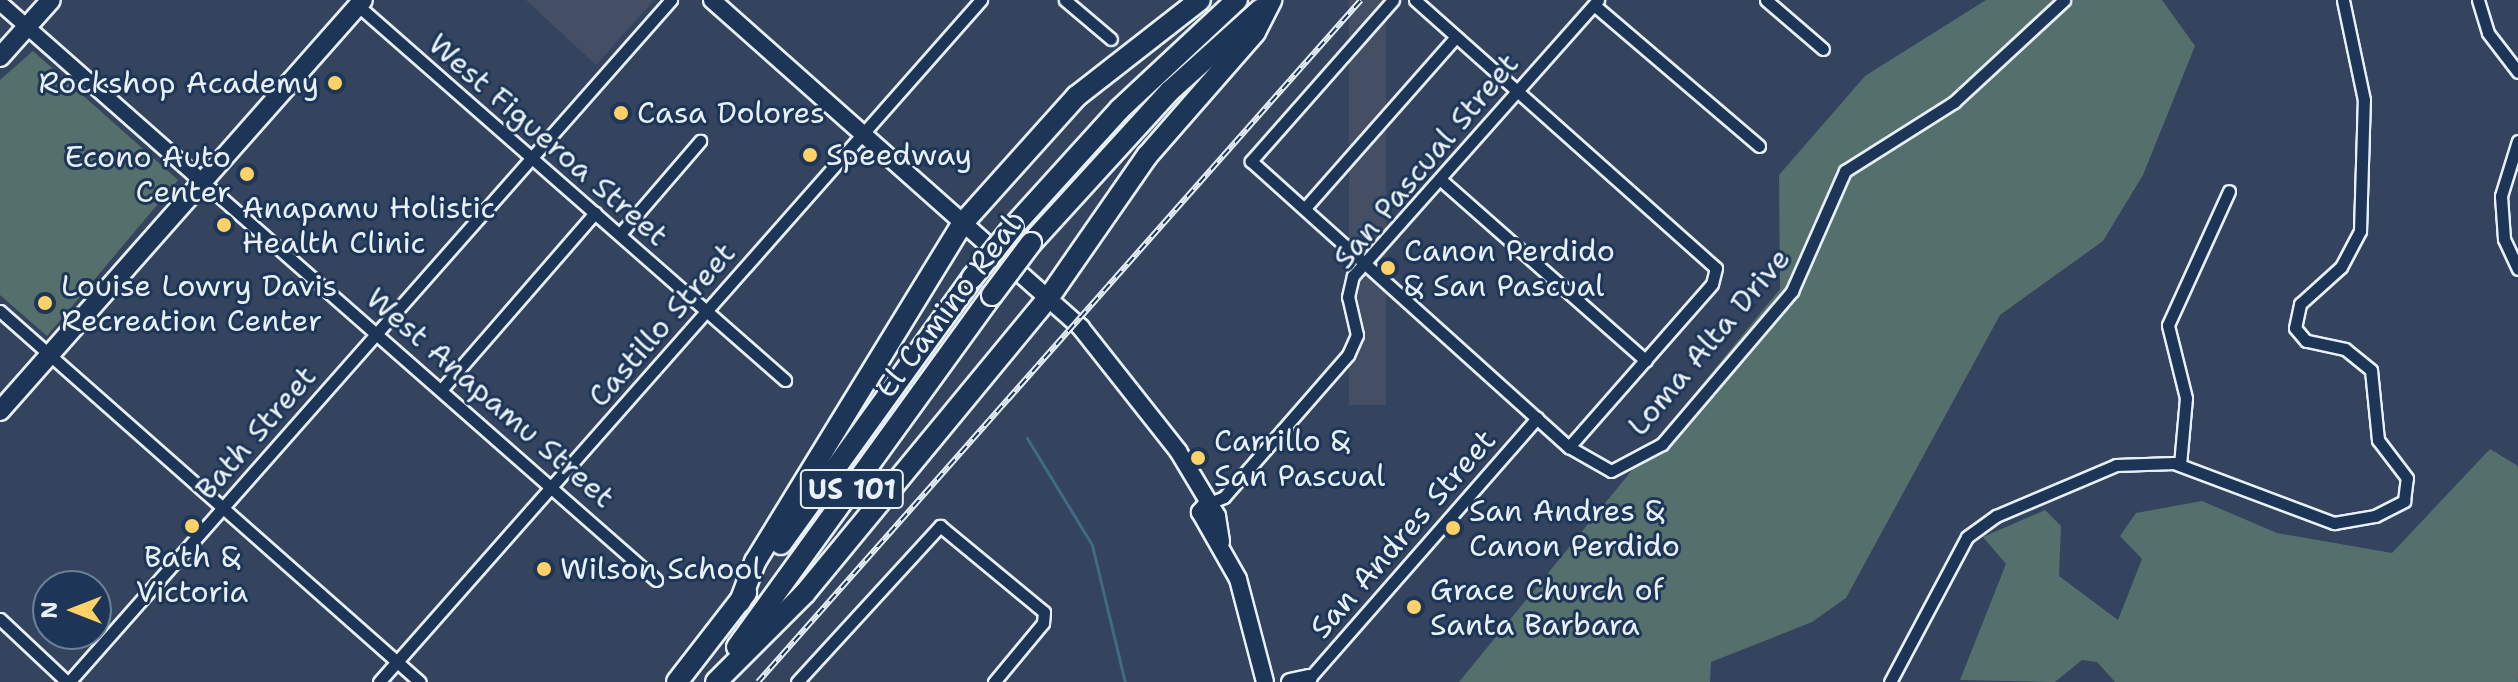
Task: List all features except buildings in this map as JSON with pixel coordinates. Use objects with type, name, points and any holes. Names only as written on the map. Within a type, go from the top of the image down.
[{"type":"highway","points":[[740,602],[755,562],[956,218],[1067,106],[1200,0]]},
{"type":"highway","name":"El Camino Real","points":[[677,682],[740,602],[972,278],[1013,227],[1120,109],[1237,0]]},
{"type":"highway","points":[[713,682],[805,593],[1049,297],[1147,156],[1255,32],[1271,0]]},
{"type":"highway","name":"El Camino Real","points":[[713,682],[1031,243],[1170,91],[1271,0]]},
{"type":"main road","points":[[0,57],[51,0]]},
{"type":"main road","points":[[712,0],[1049,297],[1137,391],[1207,504],[1204,523],[1221,542],[1269,681]]},
{"type":"main road","points":[[0,411],[358,2]]},
{"type":"main road","points":[[1290,682],[1307,680]]},
{"type":"street","name":"Bath Street","points":[[68,682],[671,0]]},
{"type":"street","name":"Castillo Street","points":[[379,682],[981,0]]},
{"type":"street","points":[[1065,0],[1111,39]]},
{"type":"street","points":[[1393,0],[1251,161],[1569,447],[1715,279],[1710,258],[1415,0]]},
{"type":"street","points":[[1766,0],[1823,49]]},
{"type":"street","name":"Loma Alta Drive","points":[[1569,447],[1611,471],[1662,444],[1792,291],[1845,171],[1954,102],[2064,0]]},
{"type":"street","points":[[1890,682],[1976,529],[2116,465],[2180,465],[2334,523],[2375,516],[2407,496],[2407,478],[2378,440],[2371,370],[2345,349],[2306,341],[2295,328],[2300,304],[2341,267],[2360,231],[2364,100],[2343,0]]},
{"type":"street","points":[[2478,0],[2488,33],[2518,72]]},
{"type":"street","name":"West Figueroa Street","points":[[358,2],[785,380]]},
{"type":"street","points":[[1596,2],[1759,146]]},
{"type":"street","name":"San Pascual Street","points":[[1207,504],[1224,497],[1348,355],[1357,329],[1349,287],[1364,264],[1596,2]]},
{"type":"street","name":"West Anapamu Street","points":[[0,3],[656,580]]},
{"type":"street","points":[[1305,208],[1455,38]]},
{"type":"street","points":[[620,234],[700,141]]},
{"type":"street","points":[[2518,141],[2501,196],[2504,239],[2518,269]]},
{"type":"street","points":[[1441,180],[1646,361]]},
{"type":"street","points":[[2180,465],[2188,414],[2168,325],[2229,191]]},
{"type":"street","points":[[441,390],[595,213]]},
{"type":"street","points":[[0,311],[420,682]]},
{"type":"street","name":"San Andres Street","points":[[1307,680],[1537,418]]},
{"type":"street","points":[[797,682],[936,527],[947,527],[1045,618],[994,682]]},
{"type":"street","points":[[0,619],[68,682]]},
{"type":"shaded area","points":[[526,0],[654,0],[596,65]]},
{"type":"shaded area","points":[[1349,0],[1386,0],[1386,405],[1349,405]]},
{"type":"green space","points":[[1986,0],[2162,0],[2195,46],[2143,175],[2103,241],[2000,315],[1846,598],[1812,622],[1711,662],[1710,682],[1459,682],[1780,289],[1779,175],[1865,76]]},
{"type":"green space","points":[[33,51],[178,180],[47,336],[0,295],[0,80]]},
{"type":"green space","points":[[2490,449],[2518,466],[2518,682],[2115,682],[2097,662],[2082,660],[2055,682],[1960,680],[2006,564],[1983,537],[2045,510],[2061,526],[2059,576],[2118,620],[2142,559],[2120,536],[2136,513],[2202,501],[2277,533],[2392,553]]},
{"type":"waterway","points":[[1027,438],[1092,545],[1125,682]]},
{"type":"railway","points":[[758,682],[1361,0]]},
{"type":"place","name":"Rockshop Academy","points":[[335,83]]},
{"type":"place","name":"Casa Dolores","points":[[621,113]]},
{"type":"place","name":"Speedway","points":[[810,155]]},
{"type":"place","name":"Econo Auto Center","points":[[247,174]]},
{"type":"place","name":"Anapamu Holistic Health Clinic","points":[[224,225]]},
{"type":"place","name":"Canon Perdido & San Pascual","points":[[1388,268]]},
{"type":"place","name":"Louise Lowry Davis Recreation Center","points":[[45,303]]},
{"type":"place","name":"Carrillo & San Pascual","points":[[1198,458]]},
{"type":"place","name":"Bath & Victoria","points":[[192,526]]},
{"type":"place","name":"San Andres & Canon Perdido","points":[[1453,528]]},
{"type":"place","name":"Wilson School","points":[[544,569]]},
{"type":"place","name":"Grace Church of Santa Barbara","points":[[1414,607]]}]
